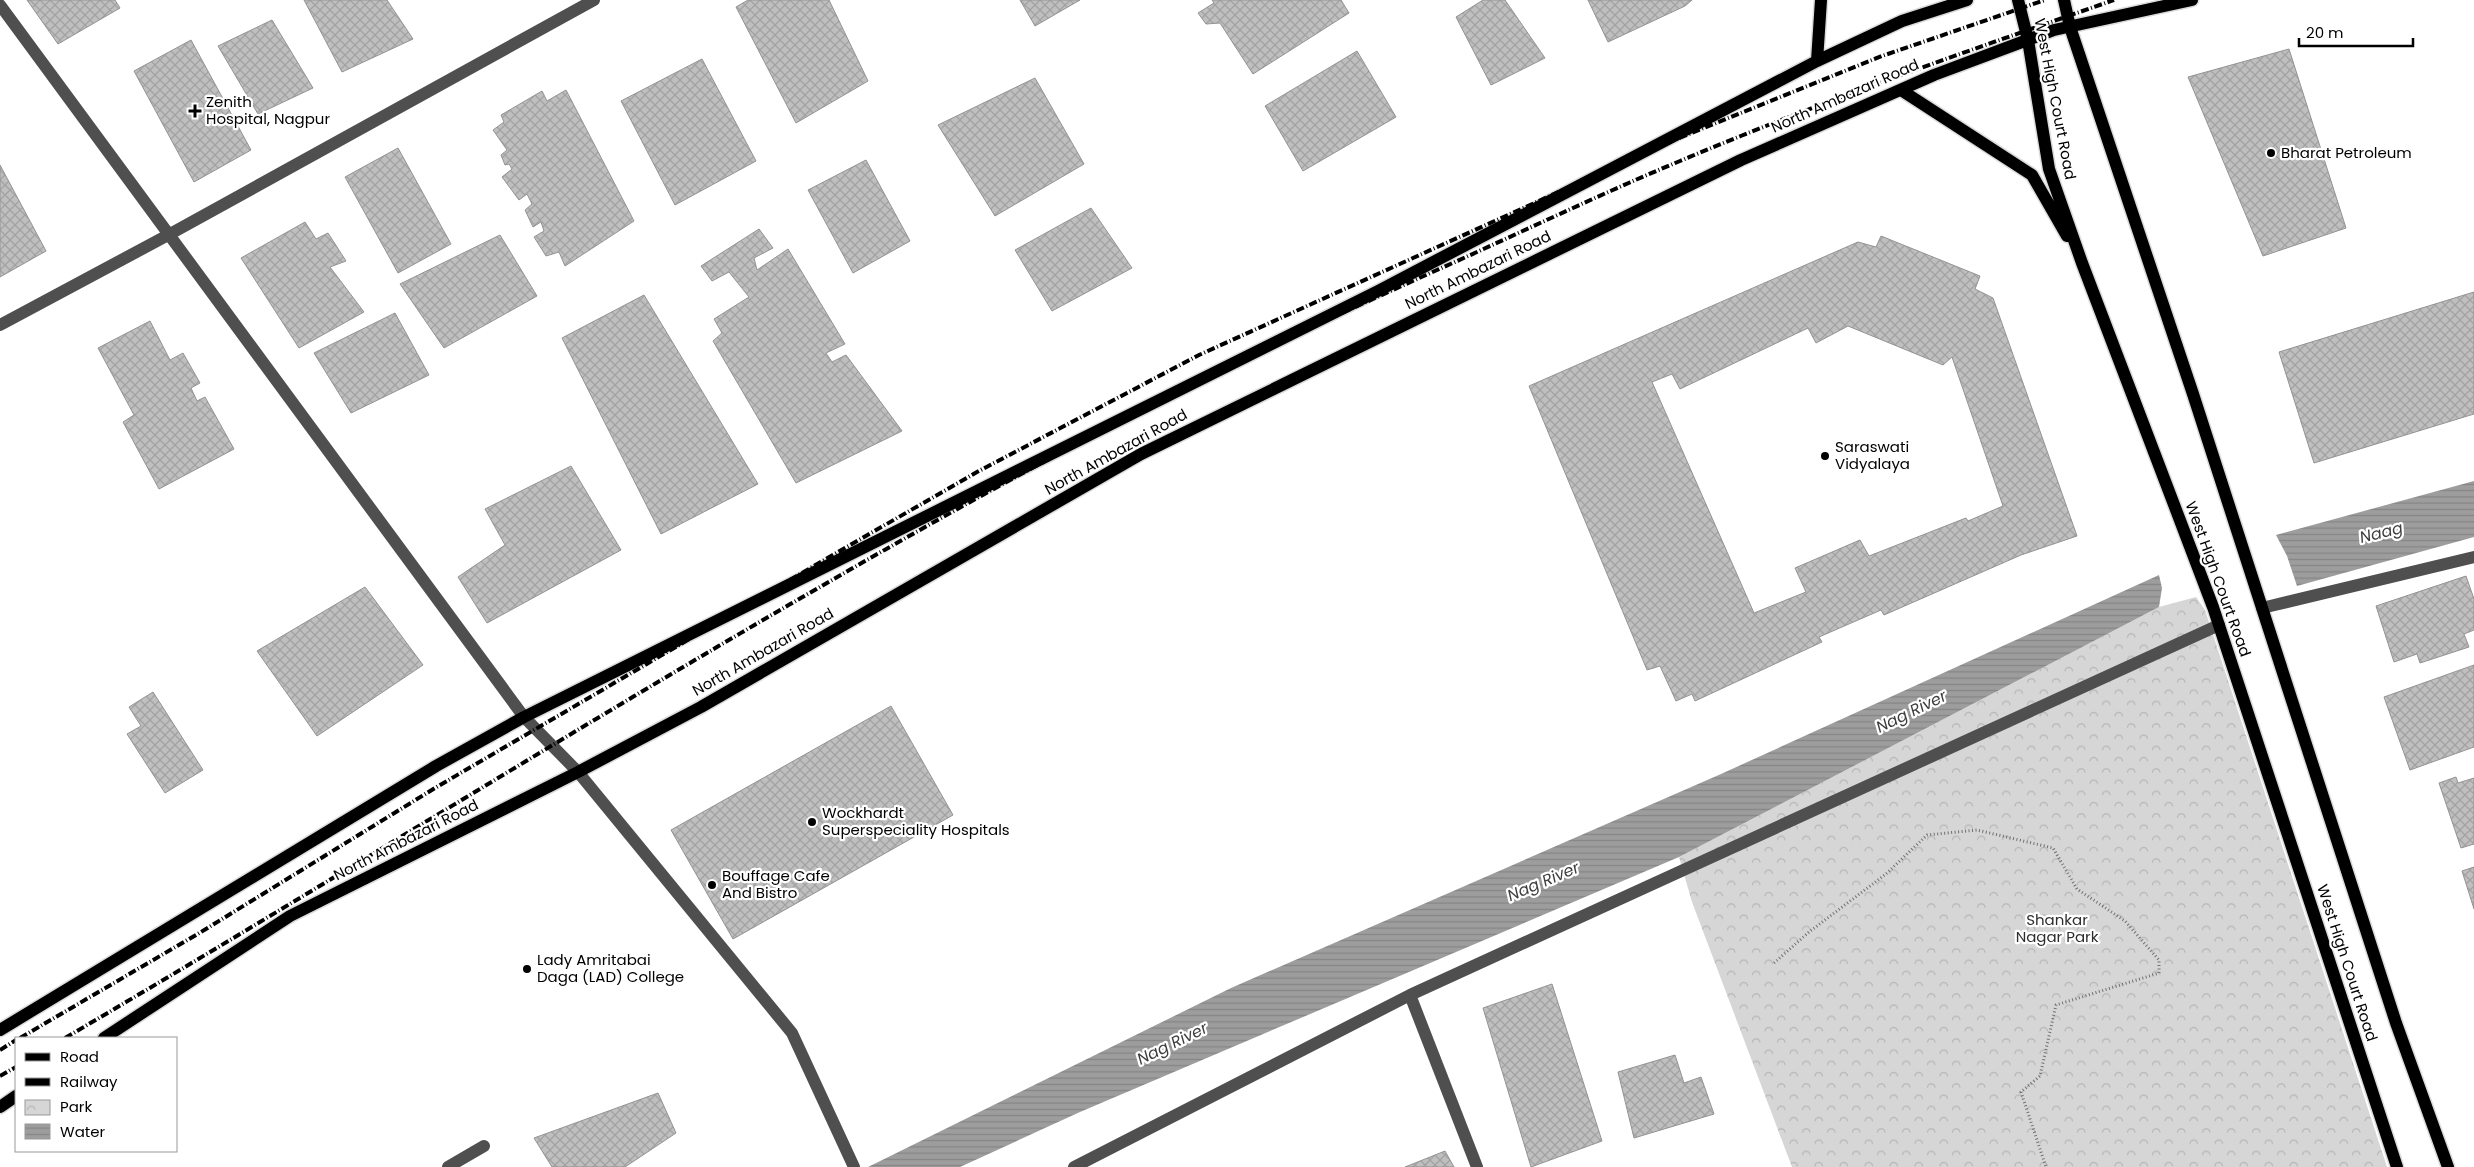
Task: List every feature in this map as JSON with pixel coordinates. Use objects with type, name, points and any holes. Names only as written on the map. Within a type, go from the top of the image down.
[{"type":"main road","points":[[1817,61],[1821,0]]},
{"type":"main road","name":"North Ambazari Road","points":[[0,1030],[436,766],[524,717],[1378,291],[1817,61],[1902,21],[1967,0]]},
{"type":"main road","name":"West High Court Road","points":[[2018,0],[2028,40],[2049,168],[2082,262],[2219,625],[2397,1167]]},
{"type":"main road","name":"West High Court Road","points":[[2064,0],[2070,27],[2193,394],[2396,1023],[2448,1167]]},
{"type":"main road","name":"North Ambazari Road","points":[[106,1037],[290,916],[578,772],[700,708],[1141,454],[1741,160],[1901,90],[2054,30],[2192,0]]},
{"type":"main road","points":[[1901,90],[2032,175],[2082,262]]},
{"type":"main road","points":[[0,1107],[15,1097]]},
{"type":"street","points":[[0,325],[170,234],[594,0]]},
{"type":"street","points":[[0,5],[524,717],[578,772],[792,1033],[854,1167]]},
{"type":"street","points":[[2262,608],[2474,557]]},
{"type":"street","points":[[1074,1167],[1410,994],[2219,625]]},
{"type":"street","points":[[1410,994],[1478,1167]]},
{"type":"street","points":[[448,1167],[484,1146]]},
{"type":"path","points":[[1774,962],[1809,932],[1886,874],[1927,835],[1977,830],[2053,848],[2077,889],[2125,920],[2159,960],[2159,973],[2056,1004],[2040,1076],[2021,1092],[2046,1167]]},
{"type":"green space","name":"Shankar Nagar Park","points":[[2196,597],[2205,610],[2387,1167],[1792,1167],[1692,902],[1679,857],[2159,607]]},
{"type":"water","name":"Naag","points":[[2474,481],[2474,537],[2297,586],[2287,556],[2276,535]]},
{"type":"water","name":"Nag River","points":[[2159,575],[2162,588],[2159,607],[1679,857],[1080,1112],[960,1167],[868,1167],[1231,988],[1721,774]]},
{"type":"building","points":[[27,0],[115,0],[120,8],[58,44]]},
{"type":"building","points":[[304,0],[387,0],[413,39],[342,72]]},
{"type":"building","points":[[748,0],[829,0],[868,81],[796,123],[736,7]]},
{"type":"building","points":[[1020,0],[1080,0],[1035,26]]},
{"type":"building","points":[[1212,0],[1341,0],[1349,13],[1253,74],[1220,23],[1206,24],[1198,13],[1214,3]]},
{"type":"building","points":[[1483,0],[1505,0],[1545,58],[1491,85],[1456,17]]},
{"type":"building","points":[[1588,0],[1692,0],[1685,6],[1608,42]]},
{"type":"building","points":[[272,20],[313,88],[258,114],[218,46]]},
{"type":"building","points":[[191,40],[251,150],[194,182],[134,71]]},
{"type":"building","name":"Bharat Petroleum","points":[[2289,49],[2346,228],[2263,256],[2188,77]]},
{"type":"building","points":[[1357,51],[1396,117],[1303,171],[1265,106]]},
{"type":"building","points":[[702,59],[756,161],[675,205],[621,101]]},
{"type":"building","points":[[1035,78],[1084,164],[995,216],[938,125]]},
{"type":"building","points":[[566,90],[634,221],[565,266],[559,252],[546,256],[534,237],[544,231],[541,222],[533,227],[525,210],[532,204],[527,194],[519,200],[502,177],[512,169],[509,164],[505,165],[501,155],[507,150],[493,130],[504,122],[501,115],[542,91],[547,101]]},
{"type":"building","points":[[398,148],[451,244],[398,273],[345,177]]},
{"type":"building","points":[[866,160],[910,241],[853,273],[808,190]]},
{"type":"building","points":[[0,165],[46,251],[0,277]]},
{"type":"building","points":[[1091,208],[1132,268],[1052,311],[1015,250]]},
{"type":"building","points":[[305,222],[316,239],[328,233],[346,261],[330,267],[364,312],[299,348],[241,258]]},
{"type":"building","points":[[759,229],[773,248],[754,258],[757,270],[788,249],[845,344],[826,353],[832,362],[846,355],[902,431],[796,483],[713,341],[722,333],[714,319],[749,297],[729,272],[712,281],[701,266]]},
{"type":"building","points":[[500,235],[537,296],[444,348],[400,284]]},
{"type":"building","points":[[1881,236],[1980,276],[1975,289],[1993,298],[2077,536],[2021,555],[1884,615],[1881,610],[1819,637],[1822,642],[1695,701],[1692,694],[1676,701],[1660,666],[1647,670],[1529,386],[1858,242],[1876,247]],"holes":[[[1848,326],[1943,365],[1952,357],[2003,506],[1968,521],[1966,518],[1869,556],[1860,540],[1795,568],[1806,592],[1754,613],[1652,382],[1672,374],[1680,389],[1808,328],[1816,343]]]},
{"type":"building","points":[[2474,292],[2474,414],[2314,463],[2279,352]]},
{"type":"building","points":[[644,295],[758,484],[661,534],[562,338]]},
{"type":"building","points":[[395,313],[429,375],[351,413],[314,353]]},
{"type":"building","points":[[150,321],[170,360],[183,353],[200,383],[191,388],[197,401],[205,397],[234,449],[159,489],[123,422],[134,415],[98,348]]},
{"type":"building","points":[[571,466],[621,550],[487,623],[458,577],[505,545],[485,509]]},
{"type":"building","points":[[2466,576],[2474,599],[2474,630],[2464,634],[2469,647],[2420,663],[2417,654],[2394,662],[2376,606]]},
{"type":"building","points":[[365,587],[423,665],[317,736],[257,651]]},
{"type":"building","points":[[2474,665],[2474,747],[2410,770],[2384,697]]},
{"type":"building","points":[[153,692],[203,770],[165,793],[127,734],[141,726],[129,707]]},
{"type":"building","name":"Wockhardt Superspeciality Hospitals","points":[[891,706],[953,815],[733,939],[671,830]]},
{"type":"building","points":[[2456,777],[2458,783],[2474,778],[2474,844],[2461,848],[2439,783]]},
{"type":"building","points":[[2474,867],[2474,909],[2462,871]]},
{"type":"building","points":[[1552,984],[1602,1141],[1531,1167],[1483,1008]]},
{"type":"building","points":[[1675,1055],[1684,1083],[1701,1077],[1714,1114],[1634,1138],[1618,1072]]},
{"type":"building","points":[[658,1093],[676,1133],[625,1167],[552,1167],[534,1138]]},
{"type":"building","points":[[1445,1151],[1454,1167],[1405,1167]]},
{"type":"railway","points":[[22,1037],[201,932],[435,788],[819,563],[977,472],[1199,355],[1669,142],[1882,56],[2045,0]]},
{"type":"railway","points":[[67,1037],[630,698],[772,615],[1060,453],[1206,377],[1321,322],[1680,161],[1841,97],[2114,0]]},
{"type":"railway","points":[[0,1050],[15,1041]]},
{"type":"railway","points":[[0,1076],[15,1068]]},
{"type":"place","name":"Zenith Hospital, Nagpur","points":[[195,111]]},
{"type":"place","name":"Bharat Petroleum","points":[[2271,153]]},
{"type":"place","name":"Saraswati Vidyalaya","points":[[1825,456]]},
{"type":"place","name":"Wockhardt Superspeciality Hospitals","points":[[812,822]]},
{"type":"place","name":"Bouffage Cafe And Bistro","points":[[712,885]]},
{"type":"place","name":"Lady Amritabai Daga (LAD) College","points":[[527,969]]}]
